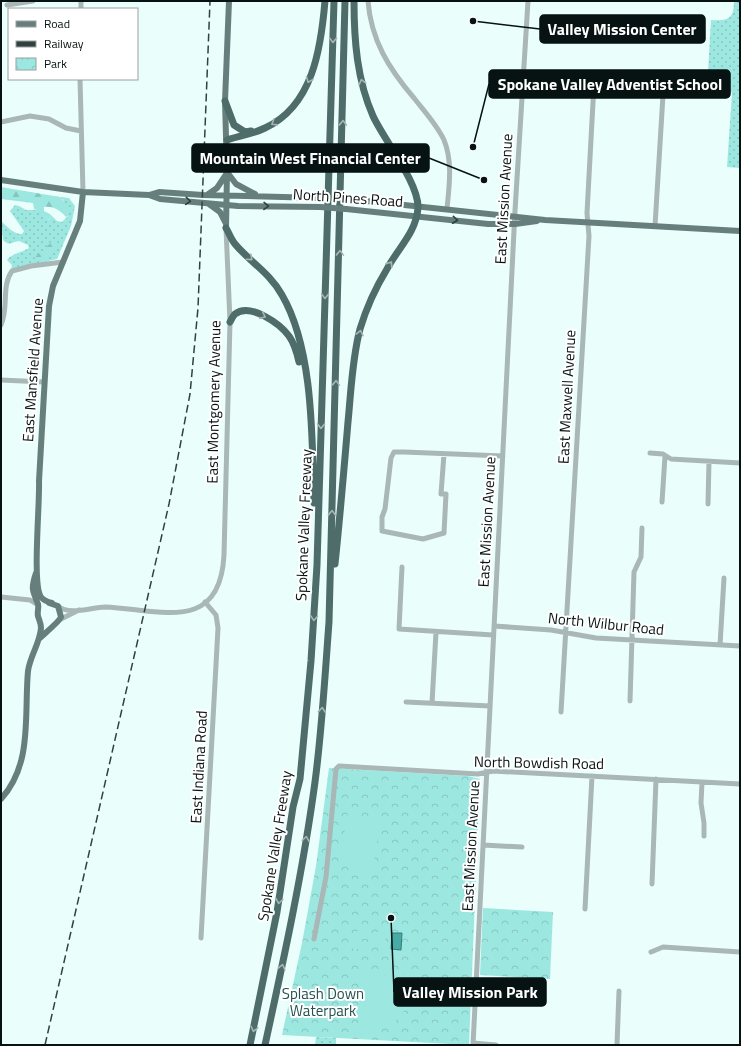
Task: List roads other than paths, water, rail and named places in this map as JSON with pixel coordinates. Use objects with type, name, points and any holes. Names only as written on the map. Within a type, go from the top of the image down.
[{"type":"highway","points":[[226,140],[257,131],[277,122],[298,102],[305,91],[317,56],[325,1]]},
{"type":"highway","name":"Spokane Valley Freeway","points":[[250,1045],[277,912],[293,807],[300,779],[311,661],[316,565],[334,1]]},
{"type":"highway","name":"Spokane Valley Freeway","points":[[265,1045],[288,944],[315,782],[329,622],[345,1]]},
{"type":"highway","points":[[329,622],[351,394],[360,330],[372,298],[387,268],[412,231],[418,206],[414,191],[374,116],[365,92],[358,64],[354,32],[354,1]]},
{"type":"highway","points":[[225,101],[234,126],[245,132],[257,131]]},
{"type":"highway","points":[[226,228],[234,243],[265,272],[283,296],[292,316],[300,346],[310,400],[316,565]]},
{"type":"highway","points":[[230,322],[235,314],[247,311],[264,315],[283,329],[293,344],[310,400]]},
{"type":"main road","name":"East Montgomery Avenue","points":[[226,228],[227,172],[225,101],[229,1]]},
{"type":"main road","points":[[207,195],[218,188],[227,172],[241,188],[261,196]]},
{"type":"main road","name":"North Pines Road","points":[[1,180],[83,192],[150,195],[160,199],[227,205],[320,207],[417,215],[488,224],[515,224],[545,220]]},
{"type":"main road","name":"East Mansfield Avenue","points":[[52,603],[45,601],[40,596],[36,573],[44,382],[50,297],[80,221],[83,192]]},
{"type":"main road","name":"North Pines Road","points":[[150,195],[159,192],[227,196],[321,198],[418,206],[545,220],[740,231]]},
{"type":"main road","points":[[205,202],[220,212],[226,228]]},
{"type":"main road","name":"East Mansfield Avenue","points":[[33,595],[33,581],[36,573]]},
{"type":"main road","points":[[1,799],[16,778],[25,746],[28,671],[41,628],[38,605],[33,595]]},
{"type":"main road","points":[[38,612],[44,604],[52,603],[58,606],[61,613],[59,621],[38,640]]},
{"type":"main road","points":[[39,620],[45,625],[53,625]]},
{"type":"street","points":[[7,5],[33,1]]},
{"type":"street","points":[[368,1],[370,21],[381,52],[395,74],[437,128],[444,141],[449,165],[447,209]]},
{"type":"street","name":"East Mission Avenue","points":[[473,1044],[515,216],[528,1]]},
{"type":"street","name":"East Mansfield Avenue","points":[[80,80],[83,192]]},
{"type":"street","points":[[524,80],[656,87],[661,89],[663,95],[655,226]]},
{"type":"street","name":"East Maxwell Avenue","points":[[562,712],[589,236],[588,222],[594,84]]},
{"type":"street","points":[[1,122],[30,116],[49,119],[66,128],[81,131]]},
{"type":"street","name":"East Montgomery Avenue","points":[[204,602],[217,588],[223,571],[230,322],[226,228]]},
{"type":"street","points":[[1,325],[6,287],[9,275],[12,271],[31,266],[63,262]]},
{"type":"street","points":[[1,380],[44,382]]},
{"type":"street","points":[[444,454],[441,494],[446,494],[444,533],[423,539],[382,531],[382,517],[385,508],[391,458],[394,452],[503,456]]},
{"type":"street","points":[[650,453],[665,456],[671,459],[740,463]]},
{"type":"street","points":[[662,502],[665,456]]},
{"type":"street","points":[[708,504],[709,461]]},
{"type":"street","points":[[630,701],[634,572],[641,557],[642,528]]},
{"type":"street","points":[[402,567],[399,629],[493,635]]},
{"type":"street","points":[[720,645],[724,578]]},
{"type":"street","points":[[24,600],[33,595]]},
{"type":"street","points":[[1,597],[33,601],[38,605]]},
{"type":"street","points":[[58,606],[66,610],[80,610],[95,607],[145,612],[179,613],[192,610],[204,602]]},
{"type":"street","name":"East Indiana Road","points":[[201,938],[218,628],[216,615],[204,602]]},
{"type":"street","points":[[59,621],[80,610]]},
{"type":"street","name":"North Wilbur Road","points":[[494,626],[551,630],[566,634],[632,641],[740,646]]},
{"type":"street","points":[[432,703],[436,632]]},
{"type":"street","points":[[406,702],[490,706]]},
{"type":"street","name":"North Bowdish Road","points":[[314,939],[326,877],[336,769],[338,767],[478,774],[487,772],[592,776],[740,784]]},
{"type":"street","points":[[585,909],[592,776]]},
{"type":"street","points":[[652,884],[656,779]]},
{"type":"street","points":[[702,782],[701,803],[704,836]]},
{"type":"street","points":[[483,845],[522,847]]},
{"type":"street","points":[[651,952],[663,947],[740,952]]},
{"type":"street","points":[[617,1045],[619,991]]},
{"type":"street","points":[[473,1044],[496,1045]]},
{"type":"railway","points":[[45,1045],[169,504],[190,394],[198,308],[210,1]]},
{"type":"place","name":"Valley Mission Center","points":[[473,21]]},
{"type":"place","name":"Spokane Valley Adventist School","points":[[473,147]]},
{"type":"place","name":"Mountain West Financial Center","points":[[484,180]]},
{"type":"place","name":"Valley Mission Park","points":[[391,918]]},
{"type":"park label","name":"Splash Down Waterpark","points":[[323,1002]]}]
